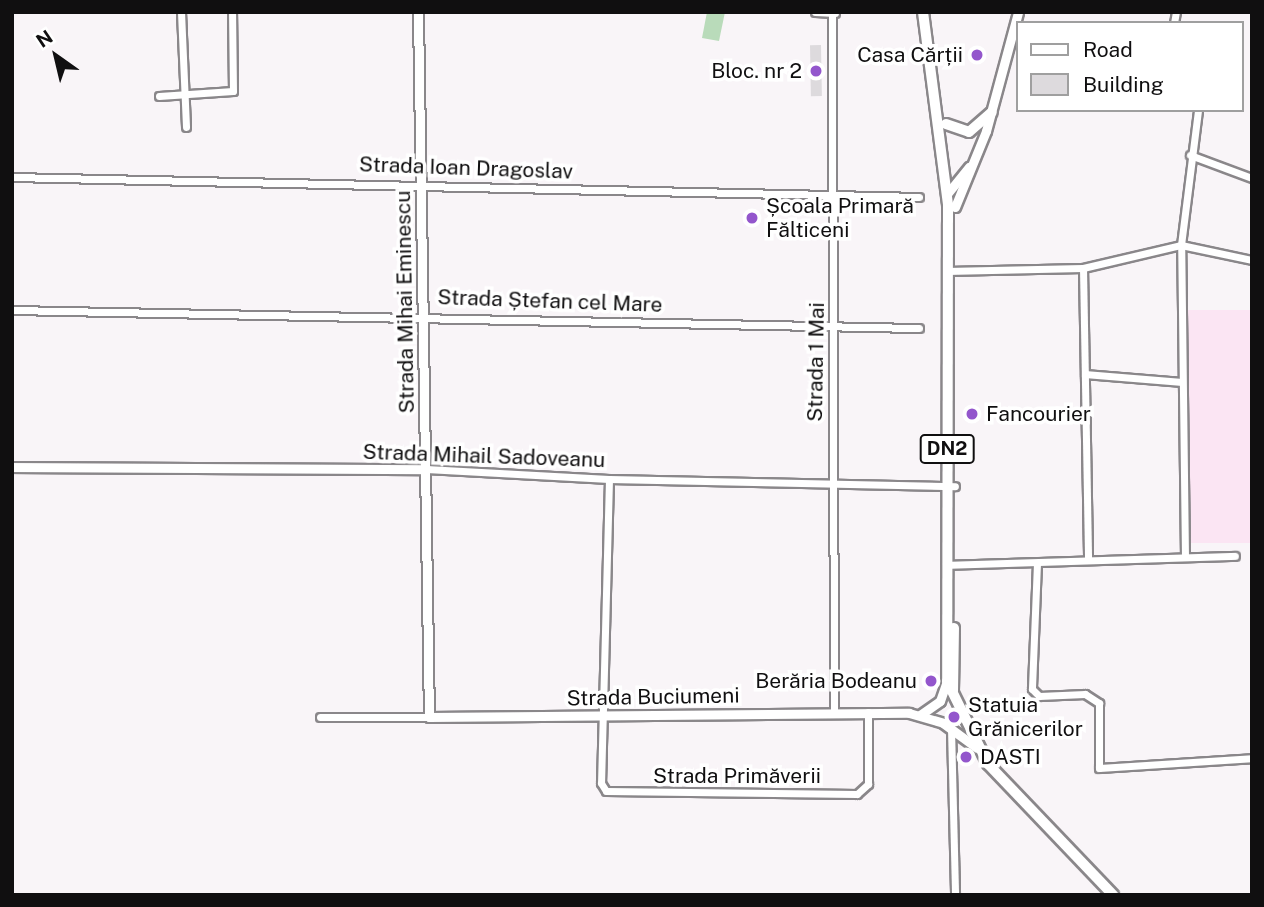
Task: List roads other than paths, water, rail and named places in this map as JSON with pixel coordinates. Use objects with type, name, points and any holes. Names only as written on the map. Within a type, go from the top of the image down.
[{"type":"main road","name":"DN2","points":[[923,12],[951,198]]},
{"type":"main road","name":"DN2","points":[[930,12],[946,124],[951,198],[951,486],[947,681],[977,748],[1008,789],[1113,895]]},
{"type":"main road","points":[[946,124],[969,132],[992,112]]},
{"type":"main road","name":"DN2","points":[[950,565],[953,691]]},
{"type":"street","points":[[181,12],[186,127]]},
{"type":"street","points":[[159,96],[233,91],[232,12]]},
{"type":"street","name":"Strada Mihai Eminescu","points":[[418,12],[429,717]]},
{"type":"street","points":[[815,12],[835,13]]},
{"type":"street","points":[[951,198],[974,160],[992,112],[1018,12]]},
{"type":"street","name":"Strada 1 Mai","points":[[834,712],[831,486],[837,195],[835,13]]},
{"type":"street","points":[[1185,557],[1181,248],[1190,155],[1198,112]]},
{"type":"street","points":[[1190,155],[1252,178]]},
{"type":"street","points":[[951,198],[974,160]]},
{"type":"street","name":"Strada Ioan Dragoslav","points":[[12,177],[420,183],[919,197]]},
{"type":"street","points":[[949,271],[1083,268],[1181,248],[1252,260]]},
{"type":"street","points":[[1083,268],[1088,560]]},
{"type":"street","name":"Strada Ștefan cel Mare","points":[[12,310],[422,314],[834,329],[919,328]]},
{"type":"street","points":[[1085,374],[1182,382]]},
{"type":"street","name":"Strada Mihail Sadoveanu","points":[[12,467],[426,469],[609,480],[831,486],[951,486]]},
{"type":"street","points":[[605,716],[609,480]]},
{"type":"street","points":[[950,565],[1236,556]]},
{"type":"street","points":[[1037,563],[1032,688],[1039,696],[1085,694],[1099,703],[1097,764],[1103,769],[1252,758]]},
{"type":"street","points":[[920,715],[940,701],[947,681]]},
{"type":"street","name":"Strada Buciumeni","points":[[320,716],[868,712],[920,715],[951,728],[977,748]]},
{"type":"street","name":"Strada Primăverii","points":[[605,716],[601,783],[610,793],[852,794],[868,784],[868,712]]},
{"type":"street","points":[[951,728],[955,895]]},
{"type":"place","name":"Casa Cărții","points":[[977,55]]},
{"type":"place","name":"Bloc. nr 2","points":[[816,71]]},
{"type":"place","name":"Școala Primară Fălticeni","points":[[752,218]]},
{"type":"place","name":"Fancourier","points":[[972,414]]},
{"type":"place","name":"Berăria Bodeanu","points":[[931,681]]},
{"type":"place","name":"Statuia Grănicerilor","points":[[954,717]]},
{"type":"place","name":"DASTI","points":[[966,757]]}]
